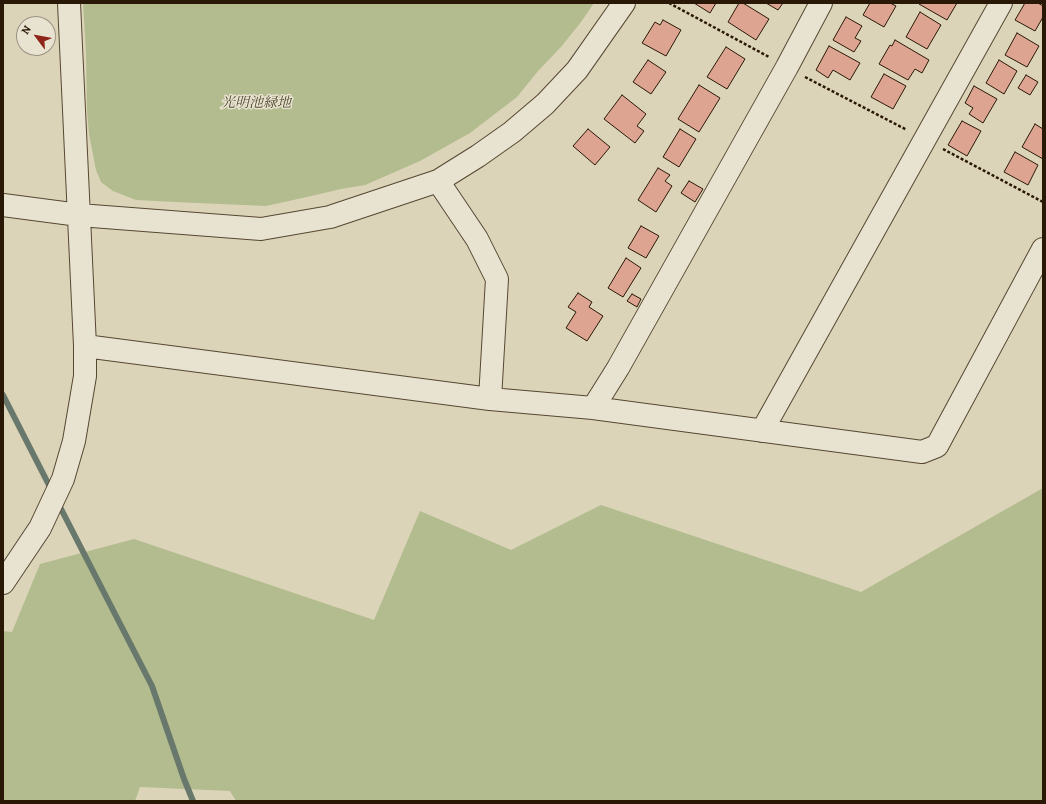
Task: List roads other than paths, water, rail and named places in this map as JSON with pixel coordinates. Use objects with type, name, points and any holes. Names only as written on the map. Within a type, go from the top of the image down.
[{"type":"street","points":[[3,583],[40,528],[63,479],[74,441],[85,376],[85,346],[69,3]]},
{"type":"street","points":[[3,205],[79,215],[261,229],[330,217],[438,181],[478,156],[512,132],[545,104],[577,70],[624,3]]},
{"type":"street","points":[[593,408],[622,361],[787,67],[821,3]]},
{"type":"street","points":[[762,431],[1001,3]]},
{"type":"street","points":[[438,181],[477,239],[497,279],[490,399]]},
{"type":"street","points":[[85,346],[490,399],[593,408],[922,452],[937,446],[1041,259]]},
{"type":"waterway","points":[[3,395],[52,491]]},
{"type":"waterway","points":[[58,503],[152,686],[193,801]]},
{"type":"park label","name":"光明池緑地","points":[[256,104]]}]
